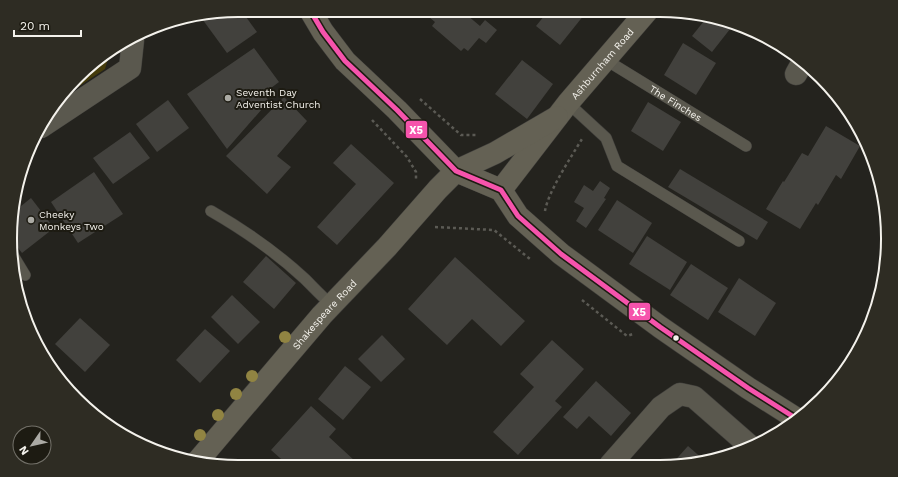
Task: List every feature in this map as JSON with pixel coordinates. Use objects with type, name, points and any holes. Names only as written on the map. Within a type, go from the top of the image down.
[{"type":"main road","points":[[314,17],[345,61],[397,110],[456,171],[501,190],[518,216],[560,254],[660,327],[748,388],[792,416]]},
{"type":"main road","name":"Ashburnham Road","points":[[501,190],[562,110],[642,17]]},
{"type":"main road","name":"Ashburnham Road","points":[[456,171],[495,153],[562,110]]},
{"type":"main road","name":"Shakespeare Road","points":[[201,457],[322,315],[387,247],[438,189],[456,171]]},
{"type":"street","points":[[51,120],[130,68],[132,45]]},
{"type":"street","points":[[614,460],[661,407],[680,394],[694,397],[746,442]]},
{"type":"lane","name":"The Finches","points":[[606,60],[746,146]]},
{"type":"lane","points":[[562,110],[587,120],[606,138],[617,166],[739,241]]},
{"type":"lane","points":[[211,210],[251,236],[275,254],[305,279],[332,305]]},
{"type":"lane","points":[[19,265],[25,275]]},
{"type":"path","points":[[420,98],[461,135],[483,136]]},
{"type":"path","points":[[369,117],[408,157],[416,172],[416,180]]},
{"type":"path","points":[[546,216],[546,204],[583,137],[587,120]]},
{"type":"path","points":[[434,227],[494,230],[536,264]]},
{"type":"path","points":[[579,297],[627,336]]},
{"type":"shaded area","points":[[108,60],[105,69],[75,89],[92,72]]},
{"type":"building","points":[[224,17],[246,17],[257,32],[227,53],[203,20]]},
{"type":"building","points":[[429,17],[469,17],[480,26],[485,20],[497,30],[486,43],[479,38],[468,51],[464,48],[461,51],[432,26],[435,22]]},
{"type":"building","points":[[543,17],[582,17],[560,45],[536,26]]},
{"type":"building","points":[[704,21],[730,29],[712,52],[692,36]]},
{"type":"building","points":[[683,43],[716,63],[696,95],[664,75]]},
{"type":"building","name":"Seventh Day Adventist Church","points":[[254,48],[279,82],[263,94],[269,101],[227,149],[187,94]]},
{"type":"building","points":[[522,60],[553,84],[527,119],[495,94]]},
{"type":"building","points":[[284,97],[307,121],[277,156],[291,167],[267,194],[226,156]]},
{"type":"building","points":[[168,100],[189,128],[157,152],[136,124]]},
{"type":"building","points":[[648,102],[681,122],[663,151],[631,131]]},
{"type":"building","points":[[826,126],[860,146],[841,179],[836,175],[818,205],[816,203],[800,229],[766,209],[802,153],[808,156]]},
{"type":"building","points":[[130,132],[150,158],[113,184],[93,158]]},
{"type":"building","points":[[351,144],[394,183],[337,245],[317,227],[356,184],[333,163]]},
{"type":"building","points":[[680,169],[768,222],[757,240],[668,187]]},
{"type":"building","points":[[94,172],[123,214],[78,243],[51,202]]},
{"type":"building","points":[[600,181],[610,188],[604,198],[606,199],[586,228],[576,221],[584,208],[574,202],[584,185],[593,191]]},
{"type":"building","name":"Cheeky Monkeys Two","points":[[31,198],[54,228],[22,253],[17,246],[17,224],[19,207]]},
{"type":"building","points":[[617,200],[652,223],[633,253],[598,230]]},
{"type":"building","points":[[647,236],[687,262],[670,290],[629,264]]},
{"type":"building","points":[[266,256],[296,283],[274,309],[243,282]]},
{"type":"building","points":[[455,257],[525,321],[501,346],[472,319],[447,345],[408,309]]},
{"type":"building","points":[[691,264],[728,288],[708,320],[670,295]]},
{"type":"building","points":[[739,278],[776,303],[755,336],[718,312]]},
{"type":"building","points":[[232,295],[260,322],[238,344],[211,317]]},
{"type":"building","points":[[80,318],[110,345],[85,372],[55,344]]},
{"type":"building","points":[[205,329],[230,351],[200,383],[176,360]]},
{"type":"building","points":[[382,335],[405,359],[381,382],[358,359]]},
{"type":"building","points":[[552,340],[584,369],[555,401],[562,407],[518,455],[493,432],[534,387],[520,374]]},
{"type":"building","points":[[345,366],[371,387],[343,420],[318,399]]},
{"type":"building","points":[[596,381],[631,413],[611,436],[589,416],[577,429],[563,417]]},
{"type":"building","points":[[311,406],[336,429],[329,437],[354,460],[282,460],[271,450]]},
{"type":"building","points":[[688,446],[700,456],[688,458],[676,460]]},
{"type":"transit line","name":"X5","points":[[314,17],[323,32],[345,61],[397,110],[456,171],[501,190],[518,216],[561,254],[660,327],[748,388],[792,416]]},
{"type":"place","name":"Seventh Day Adventist Church","points":[[228,98]]},
{"type":"place","name":"Cheeky Monkeys Two","points":[[31,220]]}]
